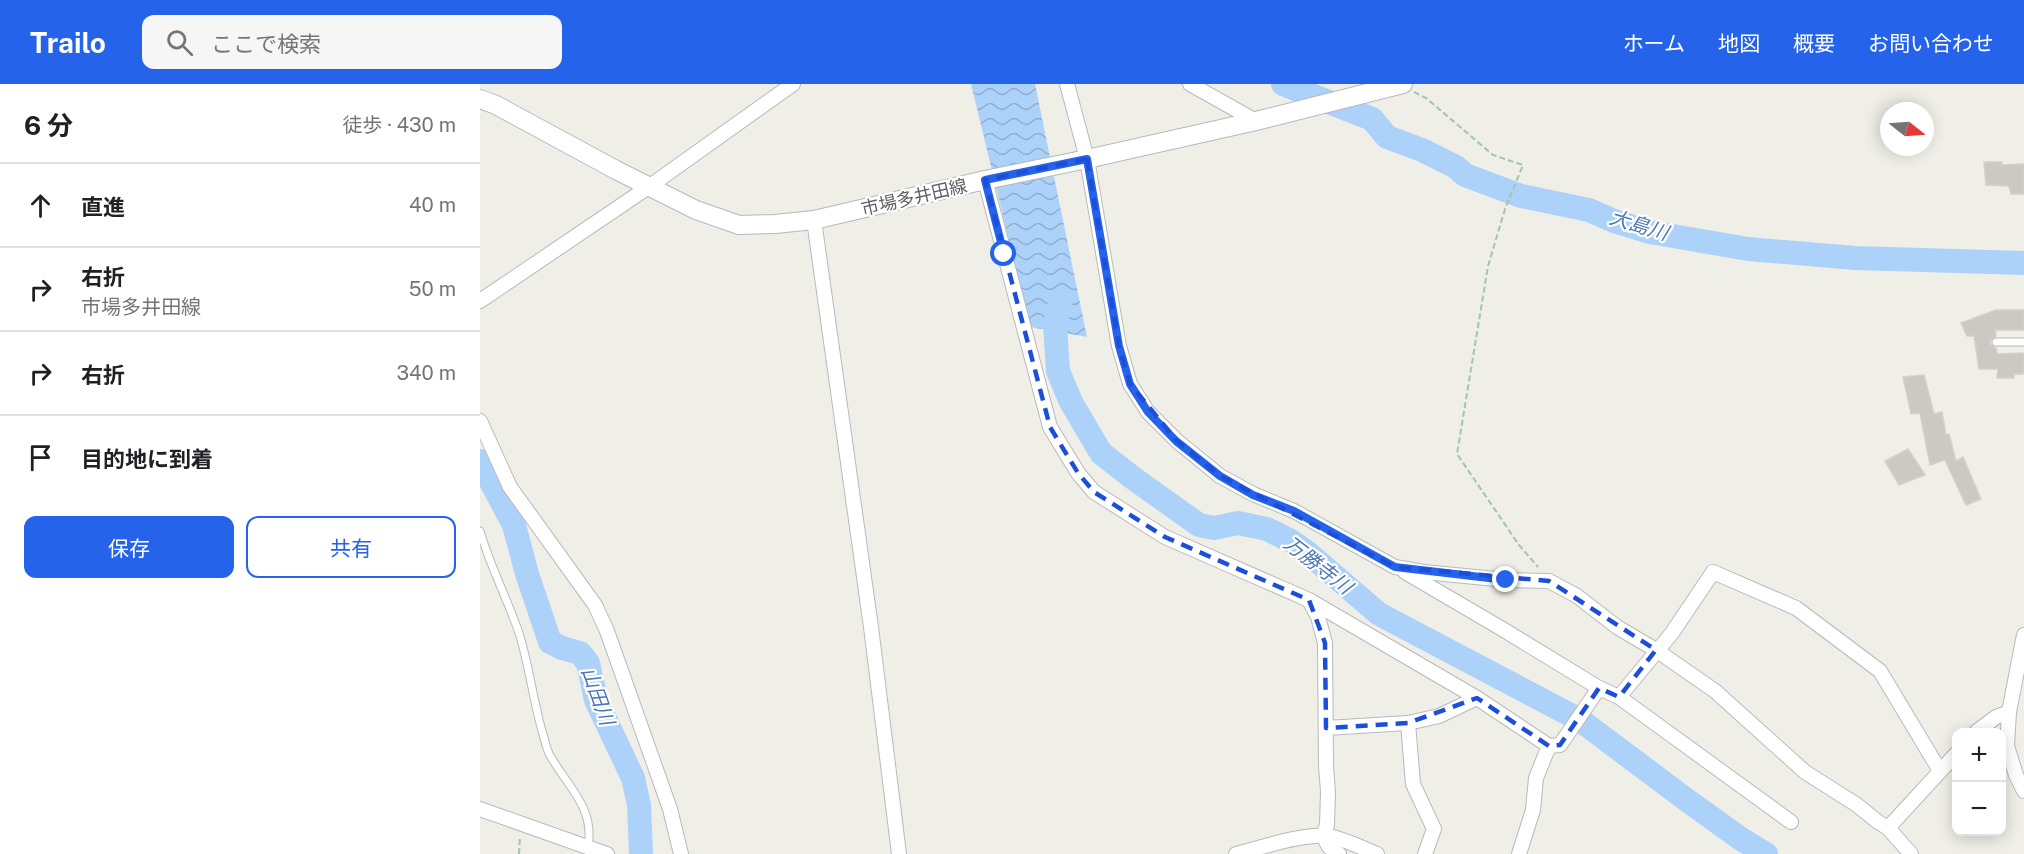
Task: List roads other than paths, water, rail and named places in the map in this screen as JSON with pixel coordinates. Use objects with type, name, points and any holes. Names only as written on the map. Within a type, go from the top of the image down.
[{"type":"main road","name":"市場多井田線","points":[[480,99],[496,105],[696,210],[739,225],[814,220],[1256,121],[1402,84]]},
{"type":"street","points":[[480,301],[650,186],[793,84]]},
{"type":"street","points":[[1067,84],[1119,346],[1130,384],[1148,412],[1176,441],[1220,476],[1253,495],[1294,511],[1504,630],[1599,688],[1619,697],[1791,822]]},
{"type":"street","points":[[1190,84],[1256,121]]},
{"type":"street","points":[[991,179],[1050,428],[1078,473],[1094,492],[1165,537],[1310,600],[1554,745]]},
{"type":"street","points":[[814,220],[871,627],[899,854]]},
{"type":"street","points":[[480,421],[510,487],[595,605],[607,631],[670,809],[681,854]]},
{"type":"street","points":[[1395,567],[1506,580],[1549,581],[1577,596],[1617,627],[1656,650],[1715,691],[1805,772],[1888,828],[1911,854]]},
{"type":"street","points":[[1619,697],[1672,633],[1713,572],[1796,608],[1880,671],[1940,771]]},
{"type":"street","points":[[1310,600],[1318,617],[1324,643],[1328,792],[1327,825],[1323,836],[1329,847],[1339,854]]},
{"type":"street","points":[[2024,635],[2009,712],[2007,746],[2016,775],[2024,791]]},
{"type":"street","points":[[1519,854],[1533,810],[1536,778],[1554,745],[1599,688]]},
{"type":"street","points":[[1326,728],[1408,723],[1439,716],[1477,698]]},
{"type":"street","points":[[1981,728],[1996,717],[2009,712]]},
{"type":"street","points":[[1408,723],[1413,784],[1434,829],[1425,854]]},
{"type":"street","points":[[1888,828],[1952,758]]},
{"type":"street","points":[[480,809],[595,851]]},
{"type":"street","points":[[1236,854],[1308,837],[1323,836],[1333,837],[1377,854]]},
{"type":"lane","points":[[1996,342],[2024,342]]},
{"type":"lane","points":[[480,531],[488,559],[519,633],[536,710],[550,756],[584,808],[595,851]]},
{"type":"water","points":[[971,84],[1035,84],[1087,337],[1030,327]]},
{"type":"waterway","name":"大島川","points":[[1283,84],[1372,119],[1387,137],[1422,150],[1456,167],[1465,175],[1521,196],[1589,210],[1614,221],[1650,232],[1748,249],[1855,258],[2024,263]]},
{"type":"waterway","name":"万勝寺川","points":[[1061,299],[1055,325],[1058,371],[1071,402],[1101,453],[1199,525],[1214,528],[1238,523],[1267,529],[1291,541],[1379,614],[1580,720],[1684,798],[1766,854]]},
{"type":"waterway","name":"山田川","points":[[480,461],[514,525],[527,574],[550,642],[580,653],[588,663],[596,700],[633,778],[639,805],[641,854]]}]
